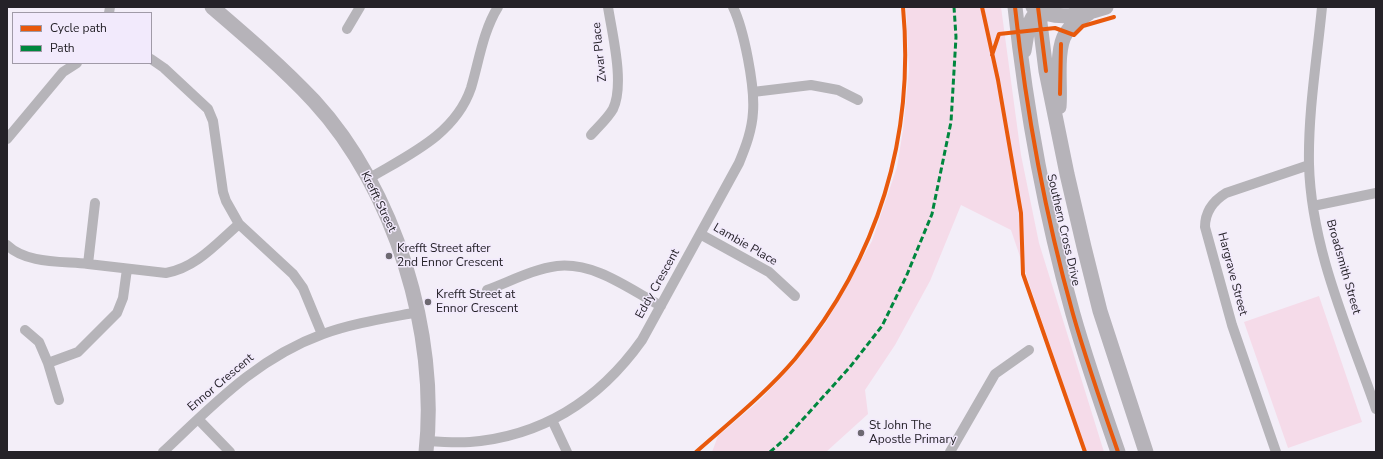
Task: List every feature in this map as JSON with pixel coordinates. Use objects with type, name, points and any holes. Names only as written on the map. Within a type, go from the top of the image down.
[{"type":"main road","name":"Krefft Street","points":[[212,7],[263,52],[315,102],[343,139],[368,179],[390,223],[403,256],[418,312],[428,379],[426,447]]},
{"type":"main road","name":"Southern Cross Drive","points":[[1015,7],[1021,67],[1039,170],[1072,314],[1118,452]]},
{"type":"main road","points":[[1021,67],[1029,22],[1040,8],[1054,17],[1089,12],[1106,7]]},
{"type":"main road","name":"Southern Cross Drive","points":[[1040,8],[1046,71],[1067,174],[1100,311],[1146,452]]},
{"type":"main road","points":[[1058,128],[1060,47],[1065,34],[1074,24],[1089,12]]},
{"type":"street","points":[[347,28],[360,7]]},
{"type":"street","points":[[368,179],[426,145],[450,124],[462,107],[470,89],[487,29],[498,7]]},
{"type":"street","name":"Zwar Place","points":[[591,135],[613,109],[618,78],[608,7]]},
{"type":"street","name":"Eddy Crescent","points":[[426,447],[497,438],[525,431],[552,420],[587,399],[618,371],[642,340],[739,163],[748,142],[754,112],[752,92],[744,38],[733,7]]},
{"type":"street","name":"Broadsmith Street","points":[[1322,7],[1311,113],[1309,165],[1313,206],[1320,242],[1328,269],[1372,386],[1376,410]]},
{"type":"street","points":[[152,61],[164,68],[208,109],[213,121],[223,192],[228,206],[239,224],[292,274],[309,299],[322,334]]},
{"type":"street","points":[[7,139],[63,72],[75,64]]},
{"type":"street","points":[[752,92],[811,85],[838,90],[858,100]]},
{"type":"street","name":"Hargrave Street","points":[[1276,452],[1232,325],[1205,227],[1205,218],[1208,210],[1218,198],[1226,193],[1309,165]]},
{"type":"street","points":[[1313,206],[1376,193]]},
{"type":"street","points":[[88,264],[95,203]]},
{"type":"street","points":[[7,245],[19,254],[34,258],[166,273],[178,271],[190,266],[239,224]]},
{"type":"street","name":"Lambie Place","points":[[700,234],[769,272],[795,296]]},
{"type":"street","points":[[487,290],[539,270],[556,266],[573,266],[589,269],[604,275],[661,306]]},
{"type":"street","points":[[48,363],[78,352],[117,313],[123,298],[126,269]]},
{"type":"street","name":"Ennor Crescent","points":[[163,452],[237,383],[263,363],[292,347],[322,334],[418,312]]},
{"type":"street","points":[[25,330],[39,342],[48,363],[59,400]]},
{"type":"street","points":[[950,452],[995,374],[1029,350]]},
{"type":"street","points":[[198,419],[230,452]]},
{"type":"street","points":[[552,420],[567,452]]},
{"type":"shaded area","points":[[906,7],[1001,7],[1021,155],[1039,243],[1104,452],[1086,452],[1011,230],[961,205],[930,281],[895,345],[865,390],[868,414],[826,452],[712,452],[718,436],[759,401],[794,364],[825,324],[872,241],[897,167],[903,130],[909,70]]},
{"type":"shaded area","points":[[1319,296],[1362,422],[1288,448],[1244,322]]},
{"type":"marked path","points":[[770,452],[786,438],[850,367],[882,326],[906,277],[932,214],[951,122],[956,37],[954,7]]},
{"type":"cycle path","points":[[696,452],[760,395],[795,359],[824,320],[849,280],[869,238],[885,194],[896,149],[903,103],[905,55],[903,7]]},
{"type":"cycle path","points":[[982,7],[998,80],[1021,213],[1023,274],[1085,452]]},
{"type":"cycle path","points":[[1015,7],[1031,123],[1045,200],[1078,331],[1118,452]]},
{"type":"cycle path","points":[[1038,7],[1046,71]]},
{"type":"cycle path","points":[[992,55],[999,34],[1055,28],[1074,35],[1083,26],[1114,17]]},
{"type":"cycle path","points":[[1060,94],[1061,44]]},
{"type":"place","name":"Krefft Street after 2nd Ennor Crescent","points":[[389,256]]},
{"type":"place","name":"Krefft Street at Ennor Crescent","points":[[428,302]]},
{"type":"place","name":"St John The Apostle Primary","points":[[861,433]]}]
